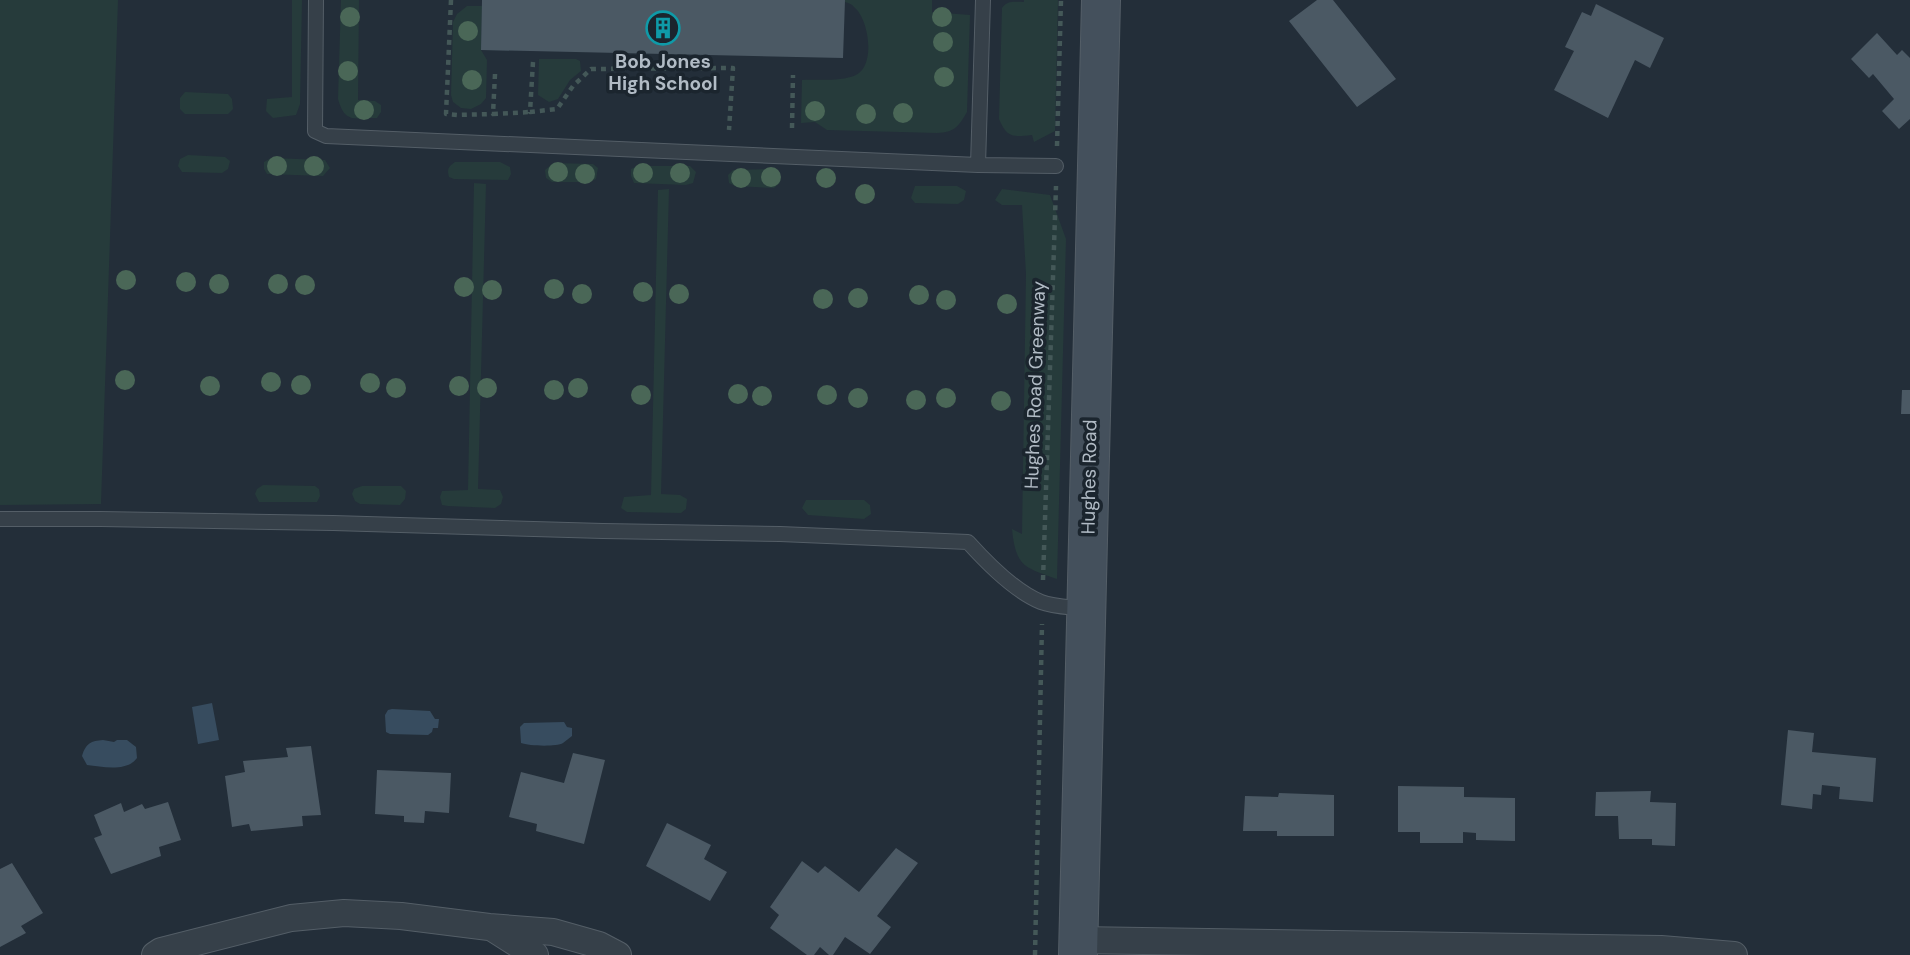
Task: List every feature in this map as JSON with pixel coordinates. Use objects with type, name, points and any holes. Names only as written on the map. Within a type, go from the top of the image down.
[{"type":"main road","name":"Hughes Road","points":[[1078,948],[1101,0]]},
{"type":"street","points":[[155,955],[161,951],[291,918],[331,914],[401,916],[553,932],[599,945],[618,955]]},
{"type":"street","points":[[489,927],[535,955]]},
{"type":"street","points":[[1078,948],[1647,949],[1734,955]]},
{"type":"lane","points":[[316,0],[314,131],[326,136],[978,165],[1056,166]]},
{"type":"lane","points":[[978,165],[983,0]]},
{"type":"lane","points":[[0,519],[332,523],[780,534],[968,542],[1009,582],[1039,601],[1085,609]]},
{"type":"path","points":[[451,0],[446,114],[493,114],[557,109],[573,86],[591,69],[733,68],[729,130]]},
{"type":"path","points":[[1059,125],[1061,0]]},
{"type":"path","points":[[530,112],[533,62]]},
{"type":"path","points":[[493,114],[495,74]]},
{"type":"path","points":[[792,128],[793,75]]},
{"type":"path","name":"Hughes Road Greenway","points":[[1044,568],[1055,201]]},
{"type":"path","points":[[1035,955],[1041,634]]},
{"type":"green space","points":[[0,0],[118,0],[101,504],[0,505]]},
{"type":"green space","points":[[292,0],[302,0],[300,104],[296,115],[273,118],[266,111],[267,99],[292,97]]},
{"type":"green space","points":[[341,0],[359,0],[358,100],[375,101],[381,105],[377,118],[352,118],[344,113],[338,99]]},
{"type":"green space","points":[[845,0],[932,0],[932,12],[970,15],[967,112],[955,128],[937,133],[827,130],[815,122],[801,123],[802,80],[850,77],[862,70],[866,62],[868,42],[863,21],[853,6]]},
{"type":"green space","points":[[1058,0],[1055,131],[1034,142],[1032,135],[1011,135],[999,119],[1002,8],[1009,3]]},
{"type":"green space","points":[[467,6],[482,6],[481,50],[487,60],[486,98],[471,109],[461,108],[453,102],[451,95],[453,22],[457,14]]},
{"type":"green space","points":[[539,59],[580,61],[581,71],[570,80],[558,99],[549,102],[538,95]]},
{"type":"green space","points":[[185,92],[228,94],[232,99],[233,109],[228,114],[185,114],[180,109],[180,98]]},
{"type":"green space","points":[[188,155],[225,157],[230,161],[228,169],[222,173],[182,172],[178,166],[180,159]]},
{"type":"green space","points":[[271,158],[325,160],[330,168],[323,176],[267,174],[264,162]]},
{"type":"green space","points":[[455,162],[500,162],[510,167],[511,174],[508,180],[454,179],[449,177],[448,170]]},
{"type":"green space","points":[[553,163],[593,164],[598,168],[596,179],[590,182],[552,182],[546,178],[545,170]]},
{"type":"green space","points":[[637,166],[690,166],[696,172],[693,183],[686,185],[634,183],[631,169]]},
{"type":"green space","points":[[776,169],[780,173],[780,183],[774,188],[735,186],[729,183],[728,175],[733,170]]},
{"type":"green space","points":[[474,183],[486,184],[478,489],[500,490],[503,497],[501,504],[495,508],[442,505],[440,497],[442,491],[468,490]]},
{"type":"green space","points":[[915,186],[957,186],[966,191],[964,200],[958,204],[915,203],[911,198]]},
{"type":"green space","points":[[669,189],[661,494],[680,495],[687,499],[686,509],[681,513],[627,512],[621,508],[624,497],[651,495],[658,190]]},
{"type":"green space","points":[[1002,189],[1050,195],[1066,239],[1057,579],[1024,564],[1016,551],[1012,529],[1022,534],[1026,274],[1022,205],[1002,205],[995,200]]},
{"type":"green space","points":[[263,485],[315,486],[319,489],[320,496],[317,502],[259,502],[255,494]]},
{"type":"green space","points":[[362,486],[401,486],[406,491],[405,499],[400,505],[360,504],[352,494],[354,489]]},
{"type":"green space","points":[[806,500],[864,500],[870,505],[871,514],[864,519],[808,515],[802,508]]},
{"type":"water","points":[[212,703],[219,740],[198,744],[192,707]]},
{"type":"water","points":[[392,709],[430,711],[435,719],[439,719],[438,728],[433,728],[428,735],[390,734],[386,732],[385,715]]},
{"type":"water","points":[[564,722],[567,727],[572,728],[572,736],[563,743],[542,746],[521,743],[520,727],[524,723]]},
{"type":"water","points":[[127,740],[136,747],[137,758],[121,767],[87,765],[82,756],[85,748],[92,742]]},
{"type":"building","name":"Bob Jones High School","points":[[482,0],[845,0],[843,58],[481,50]]},
{"type":"building","points":[[1317,0],[1333,0],[1396,79],[1357,107],[1289,21]]},
{"type":"building","points":[[1596,4],[1664,38],[1650,68],[1635,60],[1608,118],[1554,90],[1574,51],[1565,47],[1582,12],[1591,16]]},
{"type":"building","points":[[1877,33],[1897,55],[1902,50],[1910,58],[1910,119],[1899,129],[1882,111],[1894,99],[1873,74],[1869,78],[1851,59]]},
{"type":"building","points":[[1902,390],[1910,390],[1910,414],[1901,414]]},
{"type":"building","points":[[1788,730],[1814,733],[1812,752],[1876,758],[1873,802],[1839,799],[1840,787],[1822,785],[1821,795],[1813,794],[1812,809],[1781,805]]},
{"type":"building","points":[[311,746],[321,815],[302,816],[303,826],[251,831],[249,824],[232,827],[225,776],[245,772],[243,761],[288,757],[286,748]]},
{"type":"building","points":[[573,753],[605,760],[584,844],[536,831],[537,824],[509,817],[521,772],[564,783]]},
{"type":"building","points":[[377,770],[451,773],[449,813],[425,811],[424,823],[404,822],[404,816],[375,814]]},
{"type":"building","points":[[1398,786],[1464,787],[1464,797],[1515,798],[1515,841],[1476,840],[1476,833],[1463,832],[1463,843],[1420,843],[1420,832],[1398,832]]},
{"type":"building","points":[[1651,791],[1650,802],[1676,803],[1675,846],[1652,845],[1652,839],[1619,839],[1618,816],[1595,816],[1596,792]]},
{"type":"building","points":[[1279,793],[1334,795],[1334,836],[1277,836],[1277,831],[1243,831],[1245,796],[1278,797]]},
{"type":"building","points":[[168,802],[181,840],[159,847],[161,856],[111,874],[94,838],[102,835],[94,815],[121,803],[124,812],[142,804],[145,809]]},
{"type":"building","points":[[667,823],[711,845],[704,859],[727,872],[710,901],[646,866]]},
{"type":"building","points":[[896,848],[918,863],[877,916],[891,927],[870,954],[845,937],[833,955],[820,947],[814,955],[807,955],[770,928],[779,915],[770,907],[802,861],[818,873],[825,866],[859,892]]},
{"type":"building","points":[[12,863],[43,913],[21,926],[26,933],[0,947],[0,869]]},
{"type":"place","name":"Bob Jones High School","points":[[663,28]]}]
